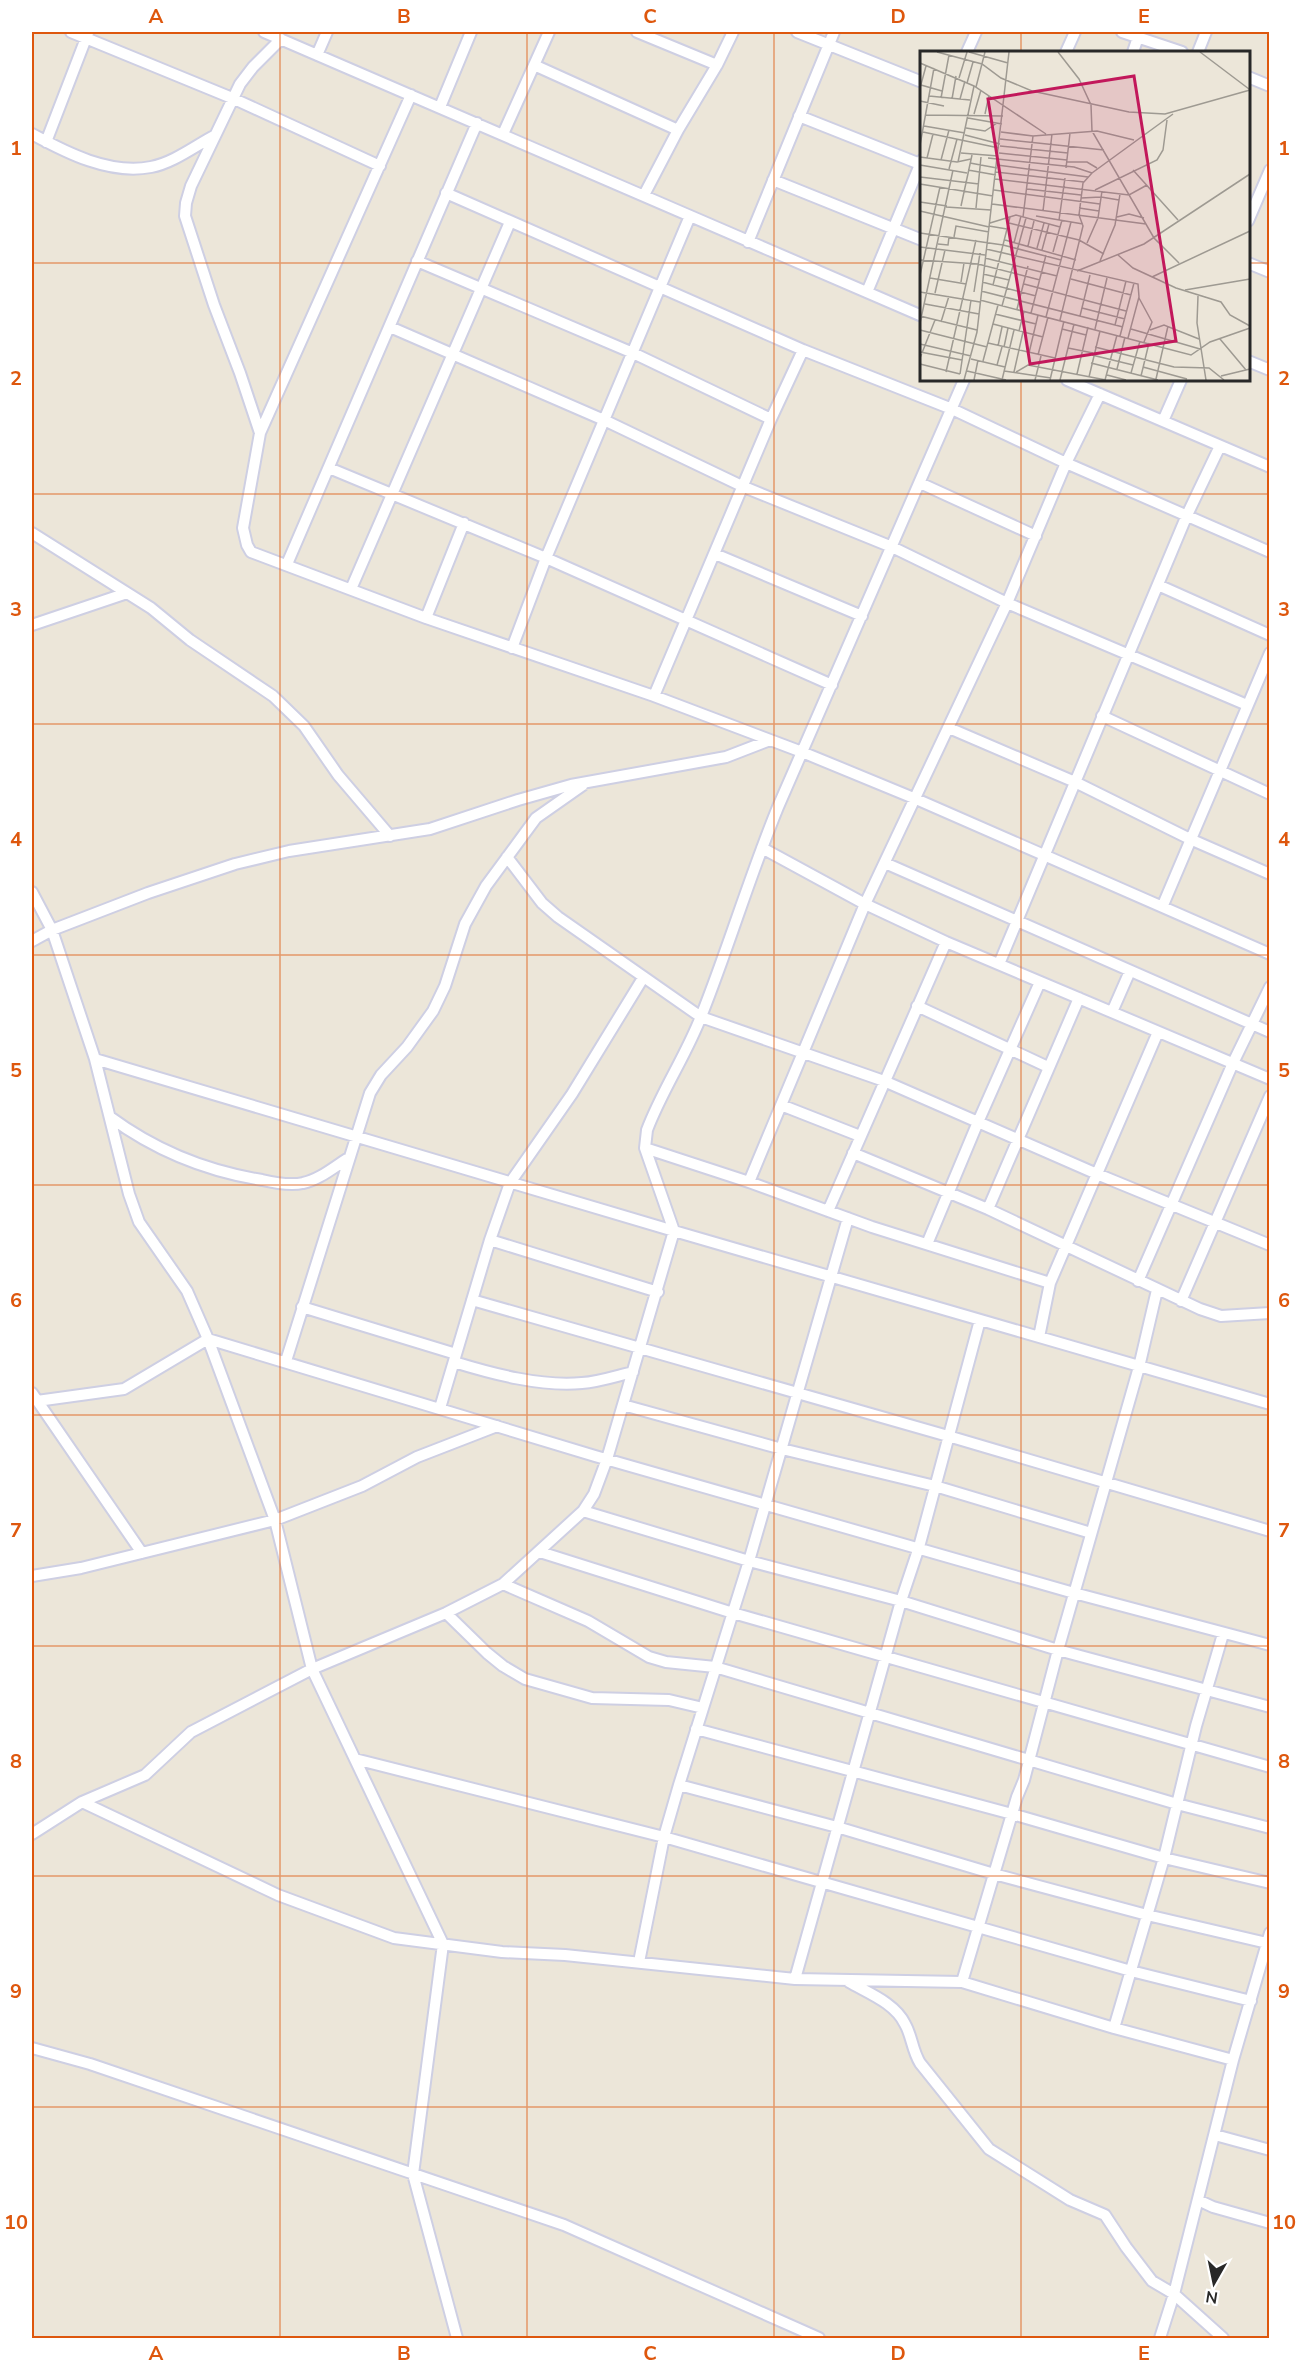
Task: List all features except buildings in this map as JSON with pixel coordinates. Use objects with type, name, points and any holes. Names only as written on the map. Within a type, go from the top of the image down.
[{"type":"street","points":[[71,32],[87,35],[380,166]]},
{"type":"street","points":[[264,32],[920,316]]},
{"type":"street","points":[[317,55],[327,32]]},
{"type":"street","points":[[440,107],[471,32]]},
{"type":"street","points":[[503,134],[549,32]]},
{"type":"street","points":[[637,32],[717,65]]},
{"type":"street","points":[[644,195],[733,32]]},
{"type":"street","points":[[797,32],[920,82]]},
{"type":"street","points":[[748,242],[834,32]]},
{"type":"street","points":[[967,51],[976,32]]},
{"type":"street","points":[[1066,51],[1076,32]]},
{"type":"street","points":[[1122,32],[1179,51]]},
{"type":"street","points":[[1198,51],[1206,32]]},
{"type":"street","points":[[46,142],[87,35]]},
{"type":"street","points":[[1133,51],[1138,37]]},
{"type":"street","points":[[260,433],[185,216],[191,186],[232,98],[253,67],[281,39]]},
{"type":"street","points":[[534,65],[678,130]]},
{"type":"street","points":[[1250,79],[1269,86]]},
{"type":"street","points":[[411,95],[260,433],[243,528],[247,546],[252,552],[426,618],[654,696],[802,752],[1163,905],[1269,954]]},
{"type":"street","points":[[799,116],[920,162]]},
{"type":"street","points":[[287,564],[477,123]]},
{"type":"street","points":[[32,134],[101,165],[151,167],[162,164],[215,136]]},
{"type":"street","points":[[867,292],[920,164]]},
{"type":"street","points":[[1250,216],[1269,170]]},
{"type":"street","points":[[773,180],[920,240]]},
{"type":"street","points":[[446,193],[803,350],[952,409],[1066,463],[1269,552]]},
{"type":"street","points":[[512,648],[546,558],[690,216]]},
{"type":"street","points":[[351,589],[510,222]]},
{"type":"street","points":[[417,261],[633,352],[771,419]]},
{"type":"street","points":[[1250,264],[1269,272]]},
{"type":"street","points":[[390,327],[604,420],[744,487],[892,547],[1007,603],[1247,705]]},
{"type":"street","points":[[654,696],[771,419],[803,350]]},
{"type":"street","points":[[1250,362],[1269,370]]},
{"type":"street","points":[[32,1834],[82,1802],[145,1775],[191,1732],[312,1669],[446,1613],[503,1584],[583,1511],[594,1494],[608,1459],[675,1231],[645,1148],[651,1121],[701,1017],[762,848],[964,381]]},
{"type":"street","points":[[1163,421],[1181,381]]},
{"type":"street","points":[[1081,382],[1100,394],[1269,467]]},
{"type":"street","points":[[749,1182],[865,904],[1007,603],[1066,463],[1100,394]]},
{"type":"street","points":[[999,964],[1187,515],[1220,446]]},
{"type":"street","points":[[329,468],[546,558],[832,685]]},
{"type":"street","points":[[920,483],[1036,536]]},
{"type":"street","points":[[426,618],[464,523]]},
{"type":"street","points":[[32,533],[151,608],[190,640],[273,696],[304,726],[338,775],[390,836]]},
{"type":"street","points":[[715,554],[862,616]]},
{"type":"street","points":[[1158,585],[1269,635]]},
{"type":"street","points":[[32,625],[127,593]]},
{"type":"street","points":[[1163,905],[1269,653]]},
{"type":"street","points":[[1102,716],[1269,794]]},
{"type":"street","points":[[949,728],[1075,782],[1190,839],[1269,874]]},
{"type":"street","points":[[32,941],[52,930],[234,864],[289,851],[430,830],[518,800],[587,782],[726,757],[770,740]]},
{"type":"street","points":[[286,1361],[347,1159],[370,1093],[381,1075],[407,1047],[433,1011],[465,924],[476,901],[536,818],[587,782]]},
{"type":"street","points":[[762,848],[865,904],[946,942],[1269,1079]]},
{"type":"street","points":[[507,857],[542,903],[558,917],[701,1017],[884,1081],[1171,1206],[1269,1245]]},
{"type":"street","points":[[885,862],[1269,1032]]},
{"type":"street","points":[[32,892],[52,930],[95,1059],[129,1194],[139,1222],[187,1291],[208,1339],[275,1520],[312,1669],[443,1944],[413,2174],[458,2338]]},
{"type":"street","points":[[828,1211],[946,942]]},
{"type":"street","points":[[1112,1012],[1130,971]]},
{"type":"street","points":[[440,1408],[490,1240],[510,1183],[572,1094],[643,978]]},
{"type":"street","points":[[927,1244],[1009,1049],[1040,982]]},
{"type":"street","points":[[1138,1281],[1233,1063],[1269,987]]},
{"type":"street","points":[[988,1209],[1079,998]]},
{"type":"street","points":[[917,1006],[1048,1067]]},
{"type":"street","points":[[1039,1337],[1050,1283],[1158,1032]]},
{"type":"street","points":[[95,1059],[510,1183],[1269,1404]]},
{"type":"street","points":[[1181,1301],[1269,1095]]},
{"type":"street","points":[[781,1105],[860,1136]]},
{"type":"street","points":[[110,1117],[152,1145],[197,1165],[230,1175],[280,1183],[304,1183],[347,1159]]},
{"type":"street","points":[[645,1148],[848,1218],[1050,1283]]},
{"type":"street","points":[[853,1153],[988,1209],[1181,1301],[1221,1316],[1269,1313]]},
{"type":"street","points":[[639,1962],[664,1837],[749,1562],[848,1218]]},
{"type":"street","points":[[490,1240],[658,1292]]},
{"type":"street","points":[[962,1982],[1011,1814],[1024,1780],[1058,1650],[1139,1367],[1157,1290]]},
{"type":"street","points":[[472,1300],[948,1436],[1269,1531]]},
{"type":"street","points":[[302,1307],[504,1375],[566,1384],[596,1381],[633,1372]]},
{"type":"street","points":[[795,1979],[901,1601],[919,1547],[980,1320]]},
{"type":"street","points":[[142,1553],[34,1397],[124,1389],[208,1339],[608,1459],[1074,1593],[1269,1645]]},
{"type":"street","points":[[623,1405],[782,1449],[935,1486],[1091,1533]]},
{"type":"street","points":[[32,1576],[65,1571],[275,1520],[362,1486],[417,1457],[497,1426]]},
{"type":"street","points":[[583,1511],[749,1562],[901,1601],[1058,1650],[1269,1707]]},
{"type":"street","points":[[540,1552],[885,1658],[1044,1701],[1269,1767]]},
{"type":"street","points":[[503,1584],[588,1621],[649,1657],[666,1662],[716,1667],[1177,1804],[1269,1828]]},
{"type":"street","points":[[446,1613],[487,1653],[525,1679],[592,1698],[669,1700],[703,1708]]},
{"type":"street","points":[[1114,2028],[1164,1858],[1223,1634]]},
{"type":"street","points":[[696,1729],[1164,1858],[1269,1883]]},
{"type":"street","points":[[355,1759],[664,1837],[1131,1971],[1251,2001]]},
{"type":"street","points":[[679,1785],[837,1827],[994,1874],[1147,1915],[1268,1938],[1266,1961],[1233,2060],[1174,2294],[1160,2338]]},
{"type":"street","points":[[82,1802],[278,1895],[394,1938],[502,1952],[565,1955],[795,1979],[962,1982],[1114,2028],[1233,2060]]},
{"type":"street","points":[[844,1979],[885,2002],[901,2016],[909,2033],[914,2053],[920,2063],[989,2149],[1070,2200],[1106,2215],[1126,2247],[1152,2281],[1174,2294],[1223,2338]]},
{"type":"street","points":[[32,2048],[90,2064],[564,2225],[819,2338]]},
{"type":"street","points":[[1215,2135],[1269,2150]]},
{"type":"street","points":[[1256,2145],[1269,2139]]},
{"type":"street","points":[[1198,2200],[1213,2207],[1269,2223]]}]
